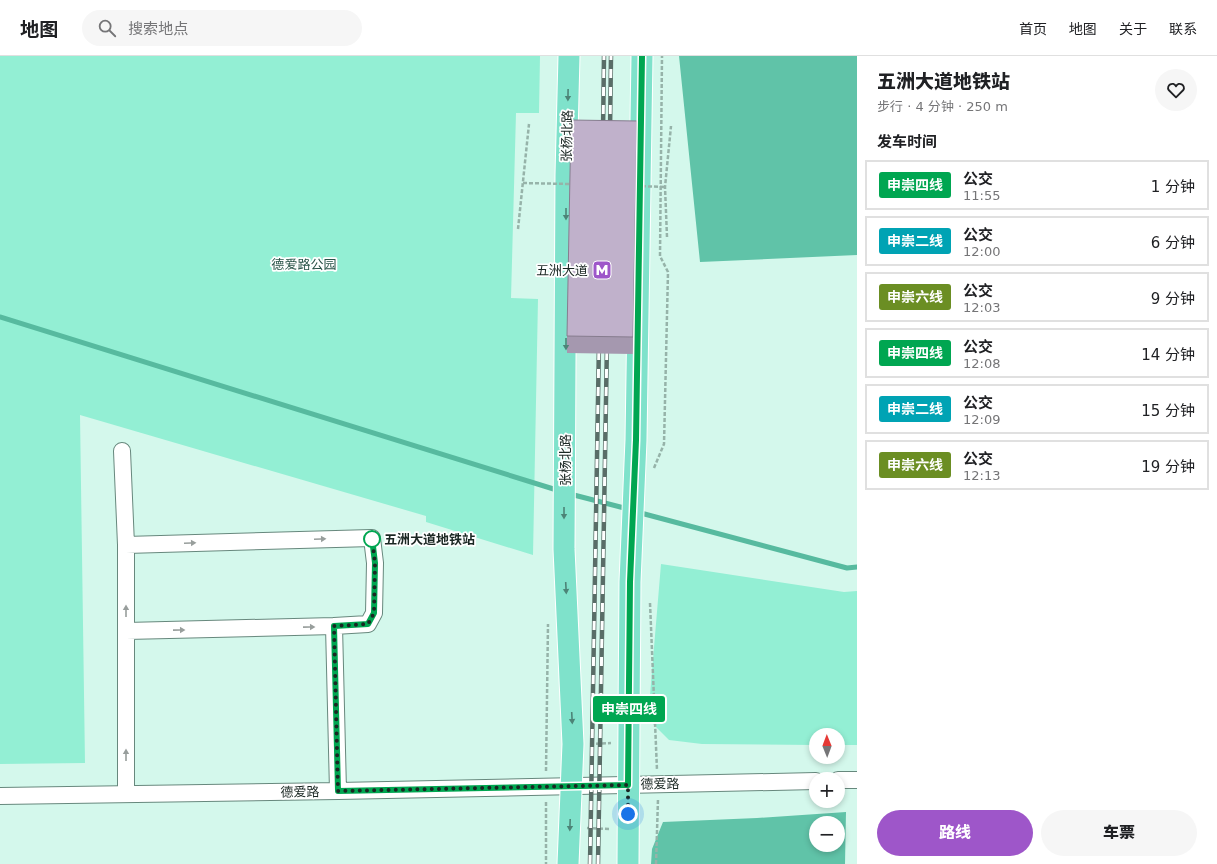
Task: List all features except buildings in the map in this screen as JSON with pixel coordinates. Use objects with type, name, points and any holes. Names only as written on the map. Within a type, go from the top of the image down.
[{"type":"main road","name":"张杨北路","points":[[568,864],[574,744],[564,549],[566,176],[569,56]]},
{"type":"main road","points":[[628,864],[630,582],[636,440],[642,56]]},
{"type":"street","points":[[122,451],[126,545],[126,794]]},
{"type":"street","points":[[126,545],[372,538],[375,563],[374,613],[368,624],[126,631]]},
{"type":"street","points":[[334,626],[338,791]]},
{"type":"street","points":[[845,780],[857,780]]},
{"type":"street","name":"德爱路","points":[[0,796],[809,781]]},
{"type":"path","points":[[653,472],[664,444],[668,272],[660,256],[662,56]]},
{"type":"path","points":[[518,229],[528,124]]},
{"type":"path","points":[[667,237],[665,187],[671,126]]},
{"type":"path","points":[[523,183],[570,184]]},
{"type":"path","points":[[636,186],[665,187]]},
{"type":"path","points":[[650,597],[658,785],[656,864]]},
{"type":"path","points":[[546,864],[548,621]]},
{"type":"path","points":[[574,744],[628,742]]},
{"type":"path","points":[[570,828],[628,829]]},
{"type":"green space","name":"德爱路公园","points":[[0,56],[540,56],[539,113],[516,113],[511,298],[538,299],[533,555],[426,522],[426,516],[80,415],[85,763],[0,764]]},
{"type":"green space","points":[[679,56],[857,56],[857,255],[700,262]]},
{"type":"green space","points":[[661,564],[844,592],[857,591],[857,745],[845,745],[845,728],[809,728],[809,745],[702,744],[669,740],[648,719]]},
{"type":"green space","points":[[846,812],[845,864],[651,864],[652,849],[663,822]]},
{"type":"waterway","points":[[0,317],[560,491]]},
{"type":"waterway","points":[[570,494],[628,509]]},
{"type":"waterway","points":[[637,512],[847,568],[857,567]]},
{"type":"railway","points":[[603,132],[604,56]]},
{"type":"railway","points":[[610,132],[611,56]]},
{"type":"railway","points":[[590,864],[599,342]]},
{"type":"railway","points":[[598,864],[607,342]]},
{"type":"bus line","name":"申崇四线","points":[[372,538],[375,563],[374,613],[368,624],[334,626],[338,791],[628,785],[630,582],[636,440],[642,56]]},
{"type":"place","name":"五洲大道","points":[[602,270]]},
{"type":"place","name":"五洲大道地铁站","points":[[372,539]]},
{"type":"route","points":[[372,539],[375,563],[374,613],[368,624],[334,626],[338,791],[628,785],[628,814]]}]
